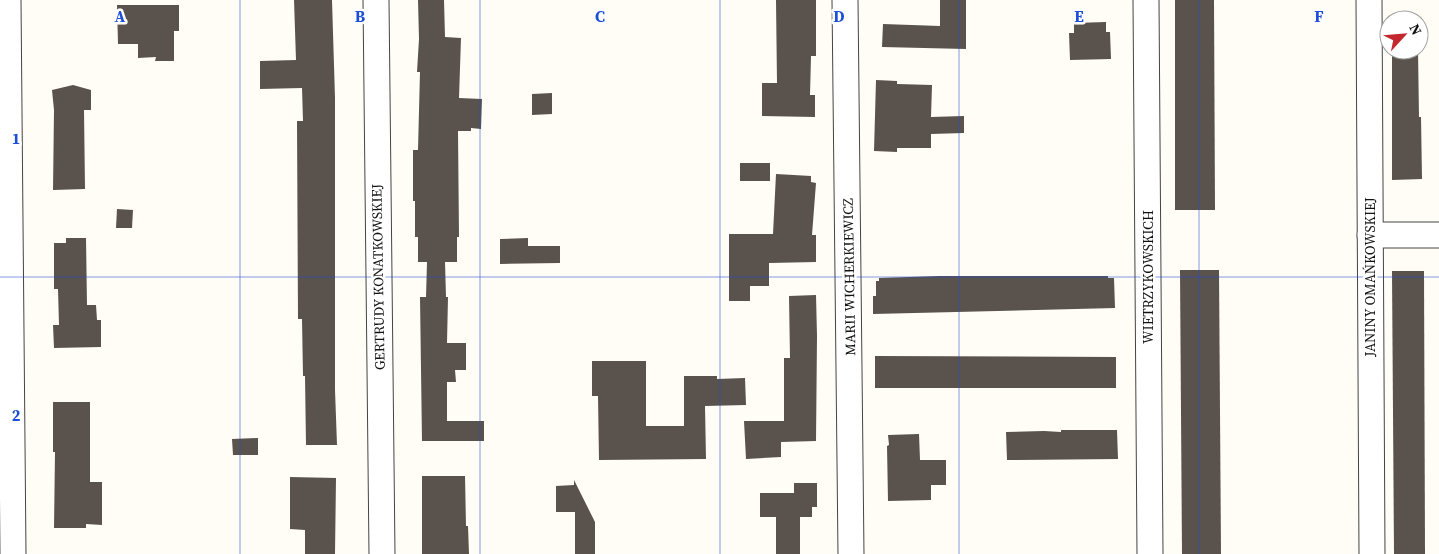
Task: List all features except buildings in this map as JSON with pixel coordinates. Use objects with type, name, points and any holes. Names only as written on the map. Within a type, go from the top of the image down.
[{"type":"street","points":[[8,0],[13,554]]},
{"type":"street","name":"GERTRUDY KONATKOWSKIEJ","points":[[376,0],[382,554]]},
{"type":"street","name":"MARII WICHERKIEWICZ","points":[[845,0],[851,554]]},
{"type":"street","name":"WIETRZYKOWSKICH","points":[[1146,0],[1150,554]]},
{"type":"street","name":"JANINY OMAŃKOWSKIEJ","points":[[1369,0],[1372,554]]},
{"type":"street","points":[[1370,235],[1439,235]]}]
